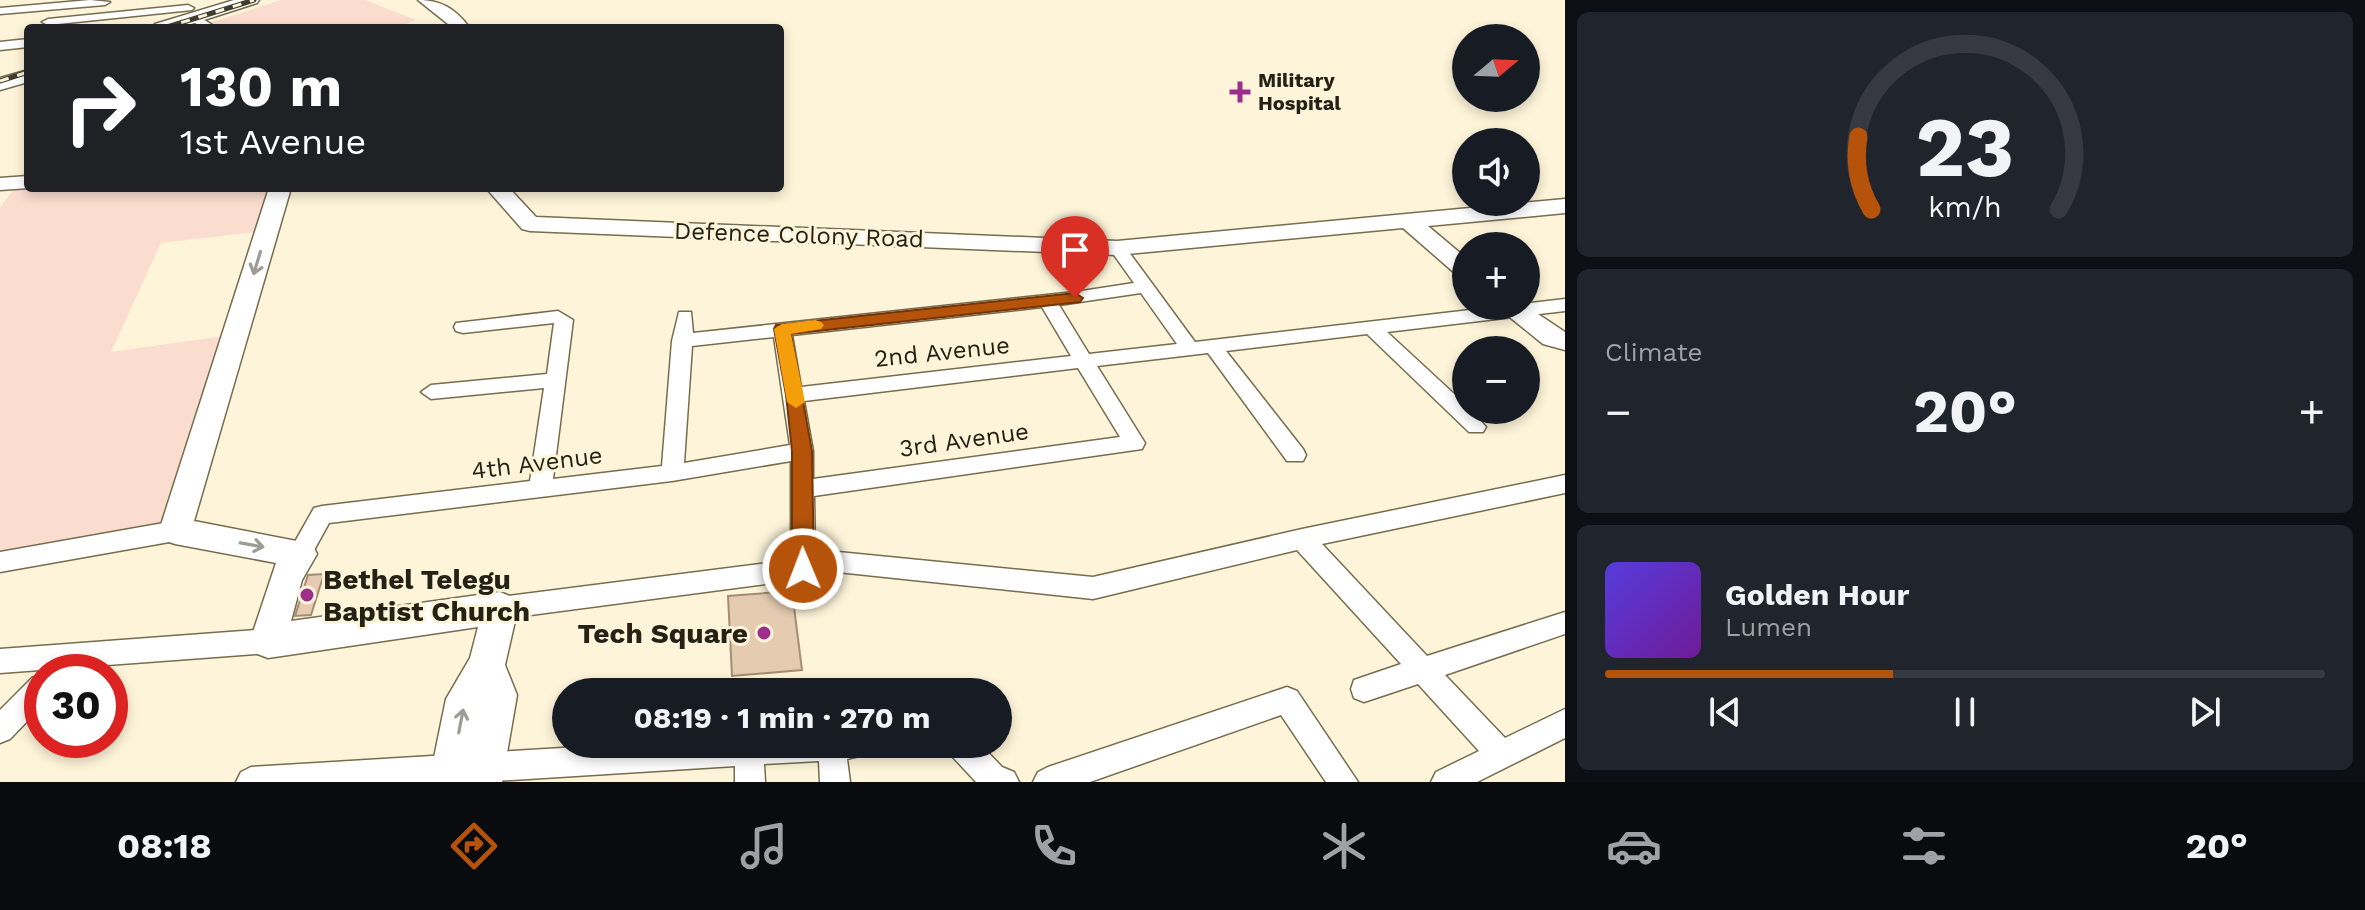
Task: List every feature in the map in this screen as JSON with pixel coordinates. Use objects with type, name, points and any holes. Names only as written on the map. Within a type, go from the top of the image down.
[{"type":"main road","points":[[174,24],[251,0]]},
{"type":"main road","points":[[193,18],[269,0]]},
{"type":"main road","points":[[0,78],[24,70]]},
{"type":"main road","points":[[0,84],[24,77]]},
{"type":"street","points":[[426,0],[448,13],[458,24]]},
{"type":"street","points":[[0,11],[118,1]]},
{"type":"street","points":[[48,22],[193,18]]},
{"type":"street","points":[[0,46],[24,43]]},
{"type":"street","points":[[1,186],[24,183]]},
{"type":"street","points":[[175,531],[279,192]]},
{"type":"street","name":"Defence Colony Road","points":[[501,192],[530,224],[1117,248],[1565,206]]},
{"type":"street","points":[[1410,222],[1452,258]]},
{"type":"street","points":[[1117,248],[1190,348]]},
{"type":"street","points":[[681,341],[1047,301],[1144,287]]},
{"type":"street","points":[[1047,301],[1083,362]]},
{"type":"street","name":"2nd Avenue","points":[[1540,306],[1565,305]]},
{"type":"street","points":[[672,473],[685,316]]},
{"type":"street","name":"2nd Avenue","points":[[795,395],[1452,316]]},
{"type":"street","points":[[463,327],[558,317],[564,320],[540,490]]},
{"type":"street","points":[[1527,320],[1552,338],[1565,341]]},
{"type":"street","points":[[1372,328],[1476,427]]},
{"type":"street","points":[[782,329],[802,451],[803,569]]},
{"type":"street","points":[[1211,344],[1295,455]]},
{"type":"street","name":"3rd Avenue","points":[[801,489],[1134,443],[1083,362]]},
{"type":"street","points":[[431,392],[555,380]]},
{"type":"street","name":"4th Avenue","points":[[300,554],[322,515],[672,473],[802,451]]},
{"type":"street","points":[[128,656],[268,641],[803,569],[828,561],[1093,588],[1302,539],[1565,484]]},
{"type":"street","points":[[0,562],[175,531],[300,554],[286,577],[268,641]]},
{"type":"street","points":[[1302,539],[1422,669],[1489,768]]},
{"type":"street","points":[[467,776],[498,695],[487,665],[500,608]]},
{"type":"street","points":[[1364,689],[1565,623]]},
{"type":"street","points":[[0,661],[24,662]]},
{"type":"street","points":[[1048,782],[1287,700],[1343,782]]},
{"type":"street","points":[[0,729],[11,708]]},
{"type":"street","points":[[1446,782],[1489,768],[1562,729]]},
{"type":"street","points":[[251,782],[467,776],[670,758]]},
{"type":"street","points":[[749,758],[750,782]]},
{"type":"street","points":[[835,782],[841,758]]},
{"type":"street","points":[[973,758],[994,780],[1004,782]]},
{"type":"shaded area","points":[[281,0],[365,0],[416,20],[406,24],[207,24]]},
{"type":"shaded area","points":[[15,187],[24,187],[24,192],[269,192],[256,232],[161,243],[111,352],[224,336],[162,529],[0,558],[0,208]]},
{"type":"building","name":"Bethel Telegu Baptist Church","points":[[324,574],[311,615],[295,616],[308,575]]},
{"type":"building","name":"Tech Square","points":[[792,591],[802,670],[732,676],[728,596]]},
{"type":"railway","points":[[177,24],[254,0]]},
{"type":"railway","points":[[0,81],[24,73]]},
{"type":"slow traffic","points":[[796,402],[782,329],[815,325]]},
{"type":"place","name":"Military Hospital","points":[[1240,92]]},
{"type":"place","name":"Bethel Telegu Baptist Church","points":[[307,595]]},
{"type":"place","name":"Tech Square","points":[[764,633]]},
{"type":"route","points":[[803,569],[802,451],[782,329],[1075,298]]}]
